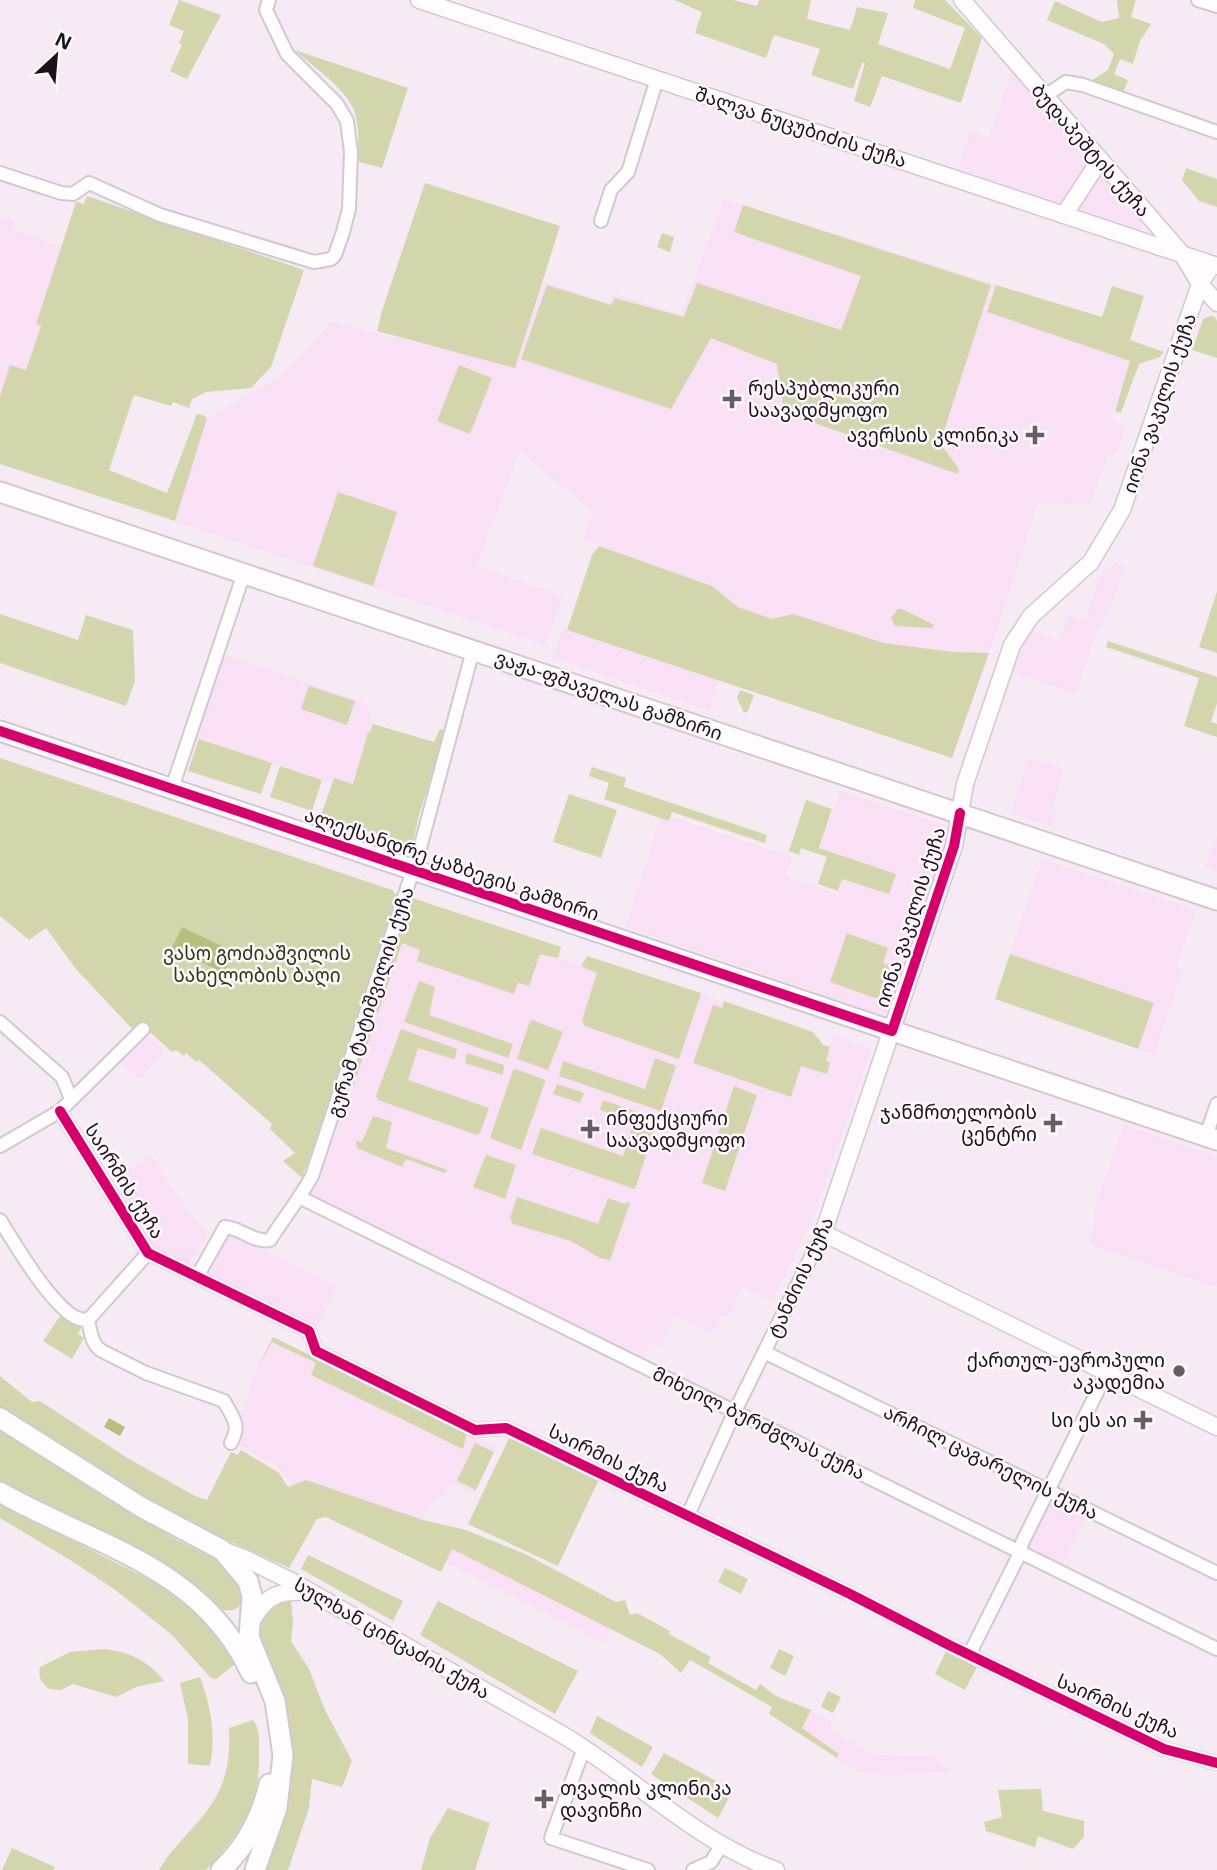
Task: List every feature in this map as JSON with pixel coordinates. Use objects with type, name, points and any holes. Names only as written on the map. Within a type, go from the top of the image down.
[{"type":"main road","name":"შალვა ნუცუბიძის ქუჩა","points":[[419,0],[1215,265]]},
{"type":"main road","name":"ბუდაპეშტის ქუჩა","points":[[962,0],[1182,254],[1200,284],[1217,303]]},
{"type":"main road","points":[[1064,215],[1100,160]]},
{"type":"main road","name":"იონა ვაკელის ქუჩა","points":[[892,1031],[954,846],[965,784],[1012,645],[1031,616],[1091,562],[1122,510],[1200,284],[1215,265]]},
{"type":"main road","name":"ვაჟა-ფშაველას გამზირი","points":[[0,492],[1217,900]]},
{"type":"main road","name":"ალექსანდრე ყაზბეგის გამზირი","points":[[0,731],[1212,1138]]},
{"type":"main road","name":"ტანძიის ქუჩა","points":[[823,1233],[892,1031]]},
{"type":"main road","points":[[823,1233],[1217,1427]]},
{"type":"main road","name":"სულხან ცინცაძის ქუჩა","points":[[0,1418],[132,1502],[222,1550],[264,1567],[584,1748],[721,1846],[776,1870]]},
{"type":"main road","points":[[0,1492],[165,1574],[214,1616],[243,1656],[259,1690],[268,1726],[271,1764],[269,1785],[258,1820],[252,1833],[223,1869]]},
{"type":"main road","points":[[222,1550],[242,1573],[251,1589],[251,1643],[275,1701],[283,1755],[277,1808],[256,1870]]},
{"type":"main road","points":[[249,1626],[261,1606],[270,1598],[289,1591],[308,1592]]},
{"type":"street","points":[[0,173],[61,193],[73,194],[89,183],[160,215],[314,262],[331,260],[335,255],[349,209],[351,152],[348,123],[337,104],[287,54],[266,10],[269,0]]},
{"type":"street","points":[[1198,0],[1217,6]]},
{"type":"street","points":[[601,221],[611,190],[628,172],[657,79]]},
{"type":"street","points":[[1045,96],[1066,82],[1083,85],[1217,132]]},
{"type":"street","points":[[172,788],[244,573]]},
{"type":"street","name":"გურამ ტატიშვილის ქუჩა","points":[[197,1277],[225,1227],[233,1227],[260,1241],[270,1240],[292,1205],[300,1198],[312,1175],[413,870],[474,650]]},
{"type":"street","points":[[0,1022],[62,1077],[71,1099]]},
{"type":"street","name":"საირმის ქუჩა","points":[[0,1146],[60,1111],[143,1028]]},
{"type":"street","points":[[1212,1138],[1217,1104]]},
{"type":"street","name":"საირმის ქუჩა","points":[[60,1111],[148,1253],[309,1331],[316,1351],[475,1430],[506,1428],[1164,1749],[1217,1763]]},
{"type":"street","name":"მიხეილ ბურძგლას ქუჩა","points":[[300,1198],[1217,1648]]},
{"type":"street","points":[[0,1220],[40,1280],[63,1307],[73,1316],[88,1320],[96,1347],[146,1373],[224,1401],[236,1425],[237,1431],[231,1443]]},
{"type":"street","name":"ტანძიის ქუჩა","points":[[688,1515],[823,1233]]},
{"type":"street","name":"საირმის ქუჩა","points":[[88,1320],[148,1253]]},
{"type":"street","name":"არჩილ ცაგარელის ქუჩა","points":[[764,1352],[1217,1573]]},
{"type":"street","points":[[969,1655],[1107,1373]]},
{"type":"street","points":[[584,1748],[551,1838],[648,1870]]},
{"type":"street","points":[[693,1870],[711,1862],[721,1846]]},
{"type":"shaded area","points":[[1012,71],[1142,222],[1145,227],[1142,232],[956,174],[971,132],[989,137]]},
{"type":"shaded area","name":"რესპუბლიკური საავადმყოფო","points":[[724,199],[996,285],[987,312],[1131,361],[1110,420],[1126,426],[1116,454],[1109,453],[1090,504],[1038,503],[989,653],[953,652],[884,643],[793,614],[772,619],[738,607],[712,586],[584,540],[593,512],[520,451],[476,566],[563,596],[545,645],[175,521],[207,419],[284,374],[332,322],[515,367],[543,281],[609,304],[613,293],[681,315]]},
{"type":"shaded area","points":[[0,217],[14,221],[11,229],[61,247],[36,323],[41,325],[25,371],[10,366],[0,396]]},
{"type":"shaded area","points":[[1115,563],[1126,567],[1102,627],[1098,627],[1076,693],[1013,673],[1026,636],[1032,631],[1059,641],[1069,615],[1085,621],[1101,574]]},
{"type":"shaded area","points":[[563,628],[719,680],[709,711],[553,658]]},
{"type":"shaded area","points":[[222,654],[367,704],[373,724],[352,784],[335,778],[332,783],[195,737]]},
{"type":"shaded area","points":[[1029,758],[1063,768],[1053,807],[1057,814],[1052,827],[1011,813]]},
{"type":"shaded area","points":[[840,791],[944,825],[950,831],[889,1011],[883,1016],[626,927],[660,819],[669,822],[671,817],[792,857],[786,876],[838,894],[850,858],[821,848]]},
{"type":"shaded area","points":[[1217,838],[1217,872],[1204,867]]},
{"type":"shaded area","points":[[1042,859],[1196,910],[1176,967],[1182,970],[1154,1054],[1138,1049],[1153,1003],[1010,954]]},
{"type":"shaded area","name":"ინფექციური საავადმყოფო","points":[[412,898],[518,933],[514,946],[584,966],[624,982],[629,970],[813,1032],[823,1045],[830,1047],[834,1035],[871,1049],[812,1221],[772,1301],[743,1287],[729,1316],[721,1316],[712,1333],[676,1315],[660,1347],[651,1343],[642,1361],[486,1281],[308,1198],[328,1154],[344,1104],[347,1105],[353,1087],[350,1085]]},
{"type":"shaded area","points":[[182,927],[234,952],[224,973],[172,948]]},
{"type":"shaded area","points":[[140,1037],[151,1037],[164,1052],[139,1079],[117,1059]]},
{"type":"shaded area","points":[[1124,1125],[1217,1157],[1217,1287],[1089,1244],[1095,1208]]},
{"type":"shaded area","points":[[151,1155],[173,1190],[208,1236],[186,1267],[151,1250],[110,1181]]},
{"type":"shaded area","points":[[229,1233],[337,1287],[316,1330],[208,1277]]},
{"type":"shaded area","points":[[273,1337],[467,1432],[472,1438],[496,1446],[475,1493],[452,1483],[443,1497],[431,1501],[423,1520],[306,1480],[292,1485],[279,1468],[232,1442],[240,1426],[240,1418],[257,1369]]},
{"type":"shaded area","points":[[109,1418],[125,1427],[120,1436],[104,1427]]},
{"type":"shaded area","points":[[1052,1498],[1087,1514],[1062,1565],[1028,1548]]},
{"type":"shaded area","points":[[452,1548],[611,1629],[604,1643],[445,1562]]},
{"type":"shaded area","points":[[811,1710],[831,1721],[832,1731],[875,1755],[931,1756],[951,1771],[891,1776],[860,1772],[837,1758],[839,1754],[801,1728]]},
{"type":"green space","points":[[179,0],[221,15],[187,79],[170,71],[182,45],[179,43],[184,31],[169,25]]},
{"type":"green space","points":[[674,0],[733,0],[757,6],[759,0],[811,0],[807,19],[850,30],[857,7],[888,13],[878,44],[950,69],[965,28],[913,8],[915,0],[945,0],[982,38],[961,103],[882,76],[870,107],[854,101],[865,63],[862,63],[853,89],[811,75],[820,49],[774,35],[766,58],[695,33],[702,12]]},
{"type":"green space","points":[[1117,0],[1136,0],[1131,17],[1151,24],[1140,41],[1133,64],[1120,59],[1114,74],[1128,80],[1123,93],[1089,82],[1108,70],[1114,54],[1104,44],[1047,20],[1055,1],[1102,22],[1119,18]]},
{"type":"green space","points":[[295,50],[408,88],[382,168],[359,162],[357,126],[352,106],[333,83]]},
{"type":"green space","points":[[1186,168],[1217,179],[1217,207],[1199,201],[1182,180]]},
{"type":"green space","points":[[425,183],[560,226],[515,368],[377,331]]},
{"type":"green space","points":[[87,196],[304,270],[271,367],[251,388],[206,392],[192,399],[189,408],[173,402],[171,406],[134,395],[109,470],[167,493],[197,414],[207,418],[175,521],[0,464],[0,396],[10,365],[26,370],[41,326],[36,324],[76,202],[84,204]]},
{"type":"green space","points":[[743,205],[991,285],[940,443],[959,469],[958,474],[784,412],[777,364],[711,338],[671,409],[521,359],[547,285],[611,305],[615,298],[684,317],[697,283],[841,330],[861,276],[734,232]]},
{"type":"green space","points":[[662,233],[674,237],[670,252],[657,247]]},
{"type":"green space","points":[[996,285],[1102,317],[1112,286],[1144,296],[1130,340],[1164,352],[1160,357],[1139,364],[1121,413],[1115,411],[1130,361],[987,312]]},
{"type":"green space","points":[[1210,316],[1217,321],[1217,358],[1192,350],[1203,319]]},
{"type":"green space","points":[[459,365],[492,378],[470,434],[437,421]]},
{"type":"green space","points":[[338,492],[397,512],[373,586],[313,566]]},
{"type":"green space","points":[[599,546],[712,586],[738,607],[772,619],[793,614],[884,643],[953,652],[989,653],[952,758],[567,630],[592,555]]},
{"type":"green space","points":[[1217,591],[1217,653],[1199,647]]},
{"type":"green space","points":[[898,609],[933,624],[933,628],[895,626],[891,618]]},
{"type":"green space","points":[[0,614],[78,640],[86,615],[133,630],[135,681],[126,706],[0,663]]},
{"type":"green space","points":[[1108,641],[1217,677],[1217,703],[1211,722],[1217,724],[1217,737],[1184,726],[1199,678],[1106,647]]},
{"type":"green space","points":[[309,686],[355,701],[347,725],[301,709]]},
{"type":"green space","points":[[740,690],[754,695],[748,711],[744,713],[737,698]]},
{"type":"green space","points":[[373,724],[434,742],[440,729],[446,731],[419,815],[412,847],[321,815],[334,778],[353,784],[368,732],[370,733]]},
{"type":"green space","points":[[199,739],[272,763],[261,794],[188,771]]},
{"type":"green space","name":"ვასო გოძიაშვილის სახელობის ბაღი","points":[[0,758],[392,890],[399,898],[347,1061],[302,1178],[283,1161],[295,1153],[270,1129],[272,1124],[199,1060],[196,1062],[186,1053],[184,1056],[176,1050],[172,1052],[142,1025],[135,1032],[76,969],[46,928],[29,940],[0,916]]},
{"type":"green space","points":[[280,766],[322,780],[312,811],[270,797]]},
{"type":"green space","points":[[592,767],[626,778],[624,787],[767,835],[765,843],[672,812],[669,821],[604,799],[609,783],[589,776]]},
{"type":"green space","points":[[569,794],[617,810],[601,858],[553,842]]},
{"type":"green space","points":[[806,800],[832,809],[819,848],[896,874],[889,894],[842,879],[838,891],[818,884],[827,857],[801,848],[799,855],[789,851]]},
{"type":"green space","points":[[412,898],[561,947],[558,958],[540,954],[529,986],[518,983],[514,994],[417,961],[420,950],[402,943],[378,1013],[374,1012]]},
{"type":"green space","points":[[847,933],[888,948],[883,963],[890,966],[878,999],[830,982]]},
{"type":"green space","points":[[1010,954],[1154,1003],[1138,1049],[995,999]]},
{"type":"green space","points":[[587,956],[701,993],[679,1059],[585,1026],[582,1020],[597,973],[582,965]]},
{"type":"green space","points":[[419,981],[435,987],[429,1015],[513,1044],[508,1058],[404,1022]]},
{"type":"green space","points":[[724,1001],[813,1032],[823,1045],[830,1047],[826,1061],[830,1063],[827,1074],[801,1066],[791,1097],[693,1063],[713,1005],[722,1008]]},
{"type":"green space","points":[[532,1020],[563,1032],[548,1070],[517,1059]]},
{"type":"green space","points":[[371,1022],[375,1023],[353,1086],[350,1085]]},
{"type":"green space","points":[[401,1029],[457,1049],[453,1059],[418,1048],[408,1080],[489,1108],[480,1133],[477,1135],[378,1100],[376,1096]]},
{"type":"green space","points":[[467,1053],[504,1065],[503,1075],[465,1063]]},
{"type":"green space","points":[[655,1058],[676,1066],[661,1111],[559,1076],[563,1061],[645,1089]]},
{"type":"green space","points":[[513,1070],[545,1080],[521,1150],[490,1138]]},
{"type":"green space","points":[[557,1084],[584,1093],[580,1103],[553,1094]]},
{"type":"green space","points":[[734,1086],[757,1095],[725,1191],[702,1183]]},
{"type":"green space","points":[[603,1100],[658,1119],[635,1189],[532,1154],[541,1128],[623,1156],[634,1122],[600,1110]]},
{"type":"green space","points":[[373,1116],[392,1122],[386,1148],[464,1176],[447,1170],[445,1173],[406,1159],[402,1167],[357,1148],[356,1141],[362,1142]]},
{"type":"green space","points":[[486,1155],[516,1165],[505,1199],[473,1187]]},
{"type":"green space","points":[[517,1197],[598,1224],[608,1198],[630,1203],[610,1260],[600,1258],[571,1241],[513,1224],[510,1218]]},
{"type":"green space","points":[[62,1313],[82,1326],[78,1334],[84,1338],[72,1359],[43,1341]]},
{"type":"green space","points":[[273,1337],[467,1432],[463,1449],[311,1375],[316,1363],[272,1342],[257,1369]]},
{"type":"green space","points":[[0,1376],[32,1402],[40,1401],[129,1459],[195,1496],[207,1500],[231,1452],[238,1455],[241,1450],[279,1473],[288,1487],[306,1480],[423,1520],[466,1530],[525,1554],[616,1602],[625,1600],[630,1615],[637,1613],[670,1631],[669,1634],[711,1657],[708,1663],[756,1690],[760,1684],[776,1696],[811,1710],[802,1728],[839,1754],[837,1758],[769,1714],[772,1707],[690,1660],[681,1673],[660,1654],[452,1549],[441,1572],[326,1517],[317,1519],[289,1568],[174,1517],[0,1407]]},
{"type":"green space","points":[[0,1430],[177,1540],[217,1559],[237,1578],[245,1599],[239,1607],[232,1610],[216,1607],[202,1596],[191,1582],[0,1484]]},
{"type":"green space","points":[[510,1436],[599,1479],[558,1566],[468,1524]]},
{"type":"green space","points":[[475,1443],[494,1452],[476,1490],[457,1481]]},
{"type":"green space","points":[[0,1504],[156,1583],[191,1609],[235,1664],[216,1679],[211,1678],[171,1634],[114,1589],[0,1518]]},
{"type":"green space","points":[[308,1555],[403,1601],[393,1621],[301,1569]]},
{"type":"green space","points":[[725,1568],[748,1579],[741,1594],[718,1582]]},
{"type":"green space","points":[[291,1600],[291,1641],[309,1669],[325,1710],[352,1761],[342,1787],[312,1779],[309,1808],[288,1870],[262,1870],[287,1789],[291,1739],[286,1713],[263,1657],[258,1635],[261,1621],[268,1613],[276,1606]]},
{"type":"green space","points":[[438,1601],[578,1671],[555,1714],[420,1635]]},
{"type":"green space","points":[[104,1649],[137,1658],[164,1681],[136,1687],[116,1697],[73,1684],[61,1690],[49,1689],[41,1680],[40,1667],[70,1652]]},
{"type":"green space","points":[[779,1649],[794,1656],[785,1676],[770,1668]]},
{"type":"green space","points":[[946,1651],[977,1667],[965,1690],[935,1674]]},
{"type":"green space","points":[[200,1677],[211,1721],[213,1743],[210,1766],[188,1764],[188,1719],[180,1683]]},
{"type":"green space","points":[[828,1691],[841,1697],[833,1713],[821,1707]]},
{"type":"green space","points":[[597,1716],[653,1747],[642,1767],[590,1733]]},
{"type":"green space","points":[[253,1720],[259,1734],[259,1770],[252,1802],[239,1830],[206,1870],[159,1870],[206,1812],[220,1790],[229,1755],[229,1728]]},
{"type":"green space","points":[[664,1753],[733,1790],[718,1818],[651,1774]]},
{"type":"green space","points":[[1041,1789],[1043,1811],[1084,1821],[1084,1837],[1073,1849],[1038,1836],[1035,1847],[986,1831],[984,1822],[1002,1817],[998,1790]]},
{"type":"green space","points":[[448,1808],[490,1823],[475,1870],[421,1870],[430,1838]]},
{"type":"green space","points":[[12,1848],[55,1867],[53,1870],[2,1870]]},
{"type":"cycle path","points":[[0,731],[892,1031],[954,846],[960,813]]},
{"type":"cycle path","points":[[60,1111],[148,1253],[309,1331],[316,1351],[475,1430],[506,1428],[1164,1749],[1217,1763]]},
{"type":"place","name":"რესპუბლიკური საავადმყოფო","points":[[732,399]]},
{"type":"place","name":"ავერსის კლინიკა","points":[[1035,435]]},
{"type":"place","name":"ჯანმრთელობის ცენტრი","points":[[1053,1123]]},
{"type":"place","name":"ინფექციური საავადმყოფო","points":[[590,1129]]},
{"type":"place","name":"ქართულ-ევროპული აკადემია","points":[[1179,1371]]},
{"type":"place","name":"სი ეს აი","points":[[1143,1420]]},
{"type":"place","name":"თვალის კლინიკა დავინჩი","points":[[544,1799]]}]
